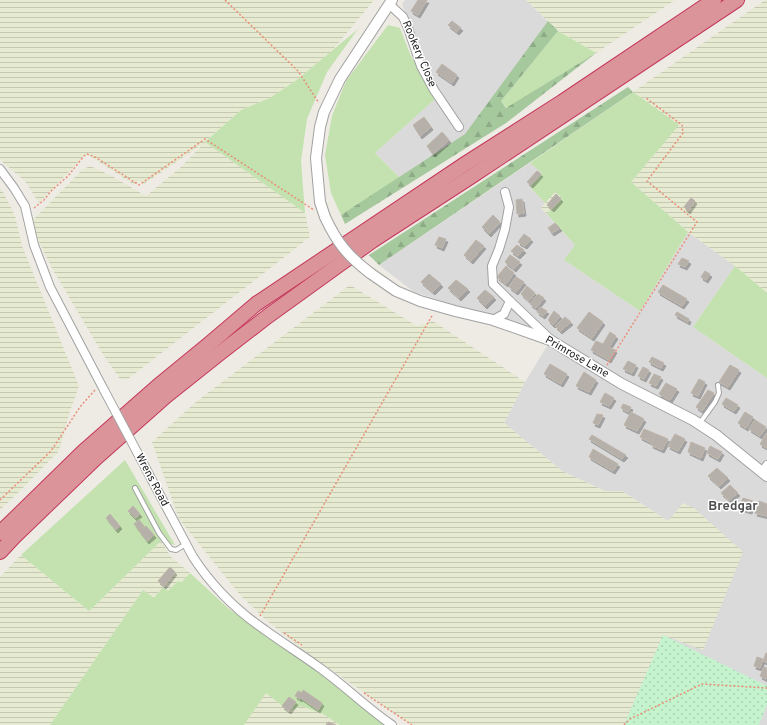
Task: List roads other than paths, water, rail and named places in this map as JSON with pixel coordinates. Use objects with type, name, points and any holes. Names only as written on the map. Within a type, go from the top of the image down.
[{"type":"highway","points":[[0,534],[84,451],[158,386],[256,304],[714,0]]},
{"type":"highway","points":[[0,552],[96,458],[166,396],[256,325],[372,241],[737,0]]},
{"type":"street","name":"Primrose Lane","points":[[390,2],[340,79],[324,112],[316,158],[320,202],[332,233],[342,247],[356,262],[396,291],[438,306],[493,320],[550,340],[622,384],[699,424],[765,471]]},
{"type":"street","name":"Rookery Close","points":[[390,2],[402,17],[408,28],[421,66],[430,84],[459,127]]},
{"type":"street","name":"Wrens Road","points":[[0,169],[25,206],[34,245],[50,287],[200,568],[225,597],[256,623],[322,669],[392,725]]},
{"type":"street","points":[[505,192],[509,207],[505,229],[492,266],[493,284],[550,340]]},
{"type":"street","points":[[493,320],[504,314],[510,301]]},
{"type":"lane","points":[[699,424],[715,402],[719,393],[718,385]]},
{"type":"lane","points":[[135,488],[160,533],[171,549],[176,550],[186,543]]},
{"type":"district","name":"Bredgar","points":[[733,507]]}]
